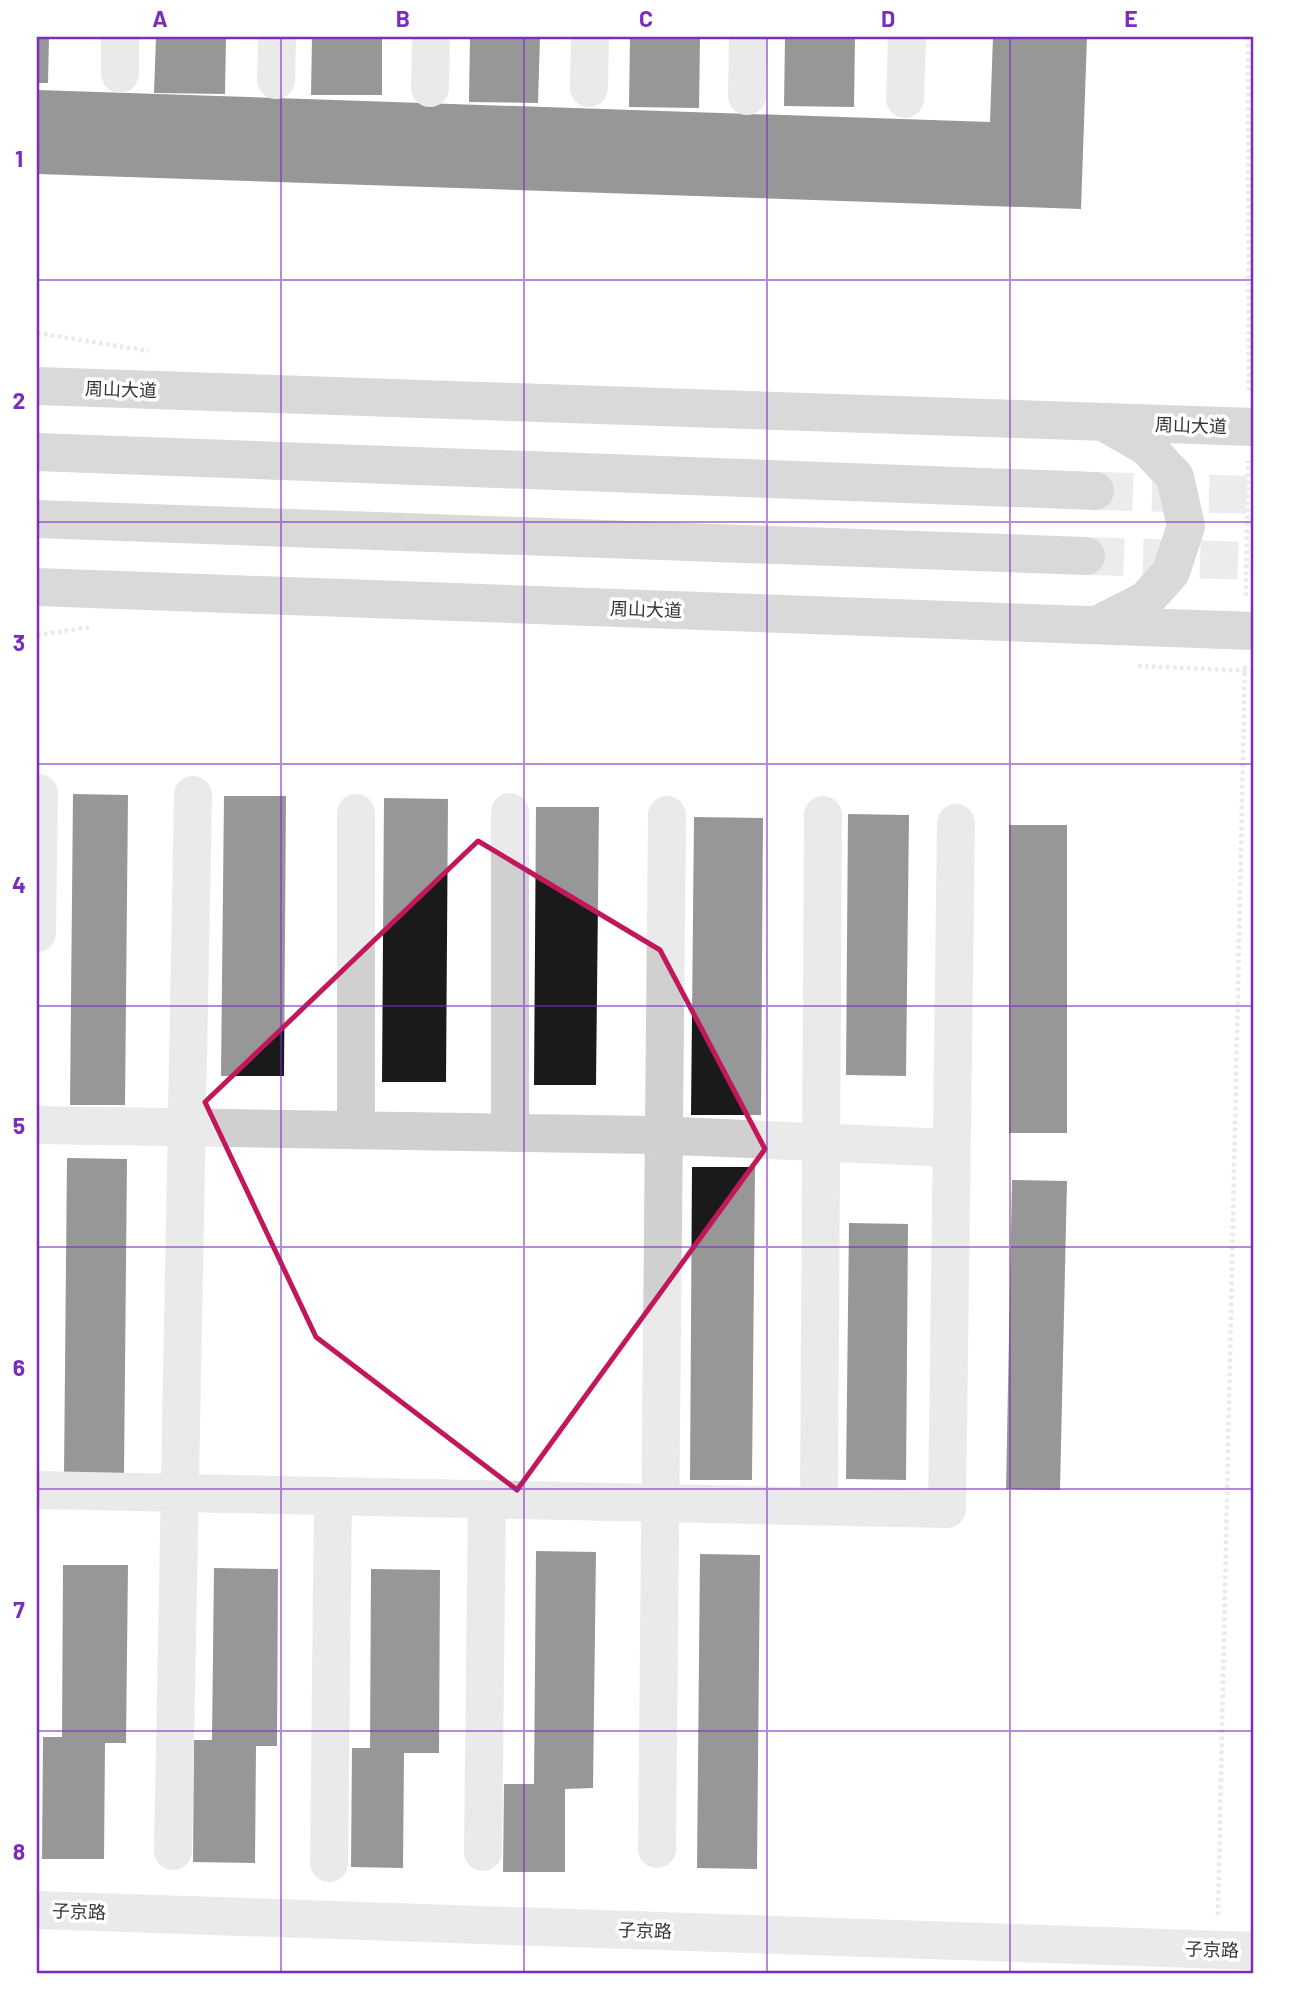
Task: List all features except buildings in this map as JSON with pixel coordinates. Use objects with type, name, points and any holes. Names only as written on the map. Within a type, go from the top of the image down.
[{"type":"main road","name":"周山大道","points":[[37,386],[1251,427]]},
{"type":"main road","points":[[1094,626],[1146,600],[1171,572],[1186,526],[1174,477],[1147,447],[1104,422]]},
{"type":"main road","points":[[37,452],[1095,491]]},
{"type":"main road","points":[[37,519],[1086,556]]},
{"type":"main road","name":"周山大道","points":[[37,587],[1250,632]]},
{"type":"street","points":[[276,79],[277,37]]},
{"type":"street","points":[[430,88],[431,37]]},
{"type":"street","points":[[589,88],[590,37]]},
{"type":"street","points":[[747,96],[748,37]]},
{"type":"street","points":[[905,99],[907,37]]},
{"type":"street","points":[[37,933],[39,793]]},
{"type":"street","points":[[173,1851],[193,795]]},
{"type":"street","points":[[510,812],[510,1133]]},
{"type":"street","points":[[356,813],[356,1130]]},
{"type":"street","points":[[657,1849],[667,815]]},
{"type":"street","points":[[819,1506],[823,816]]},
{"type":"street","points":[[37,1490],[947,1509],[956,822]]},
{"type":"street","points":[[37,1125],[664,1136],[951,1149]]},
{"type":"street","points":[[329,1863],[333,1496]]},
{"type":"street","points":[[482,1852],[487,1499]]},
{"type":"street","name":"子京路","points":[[37,1910],[1236,1950]]},
{"type":"path","points":[[1236,1950],[1250,632],[1248,37]]},
{"type":"highlighted area","points":[[478,841],[660,950],[765,1149],[517,1490],[316,1337],[205,1102]]},
{"type":"tunnel","points":[[1095,491],[1254,495]]},
{"type":"tunnel","points":[[1086,556],[1254,561]]}]
